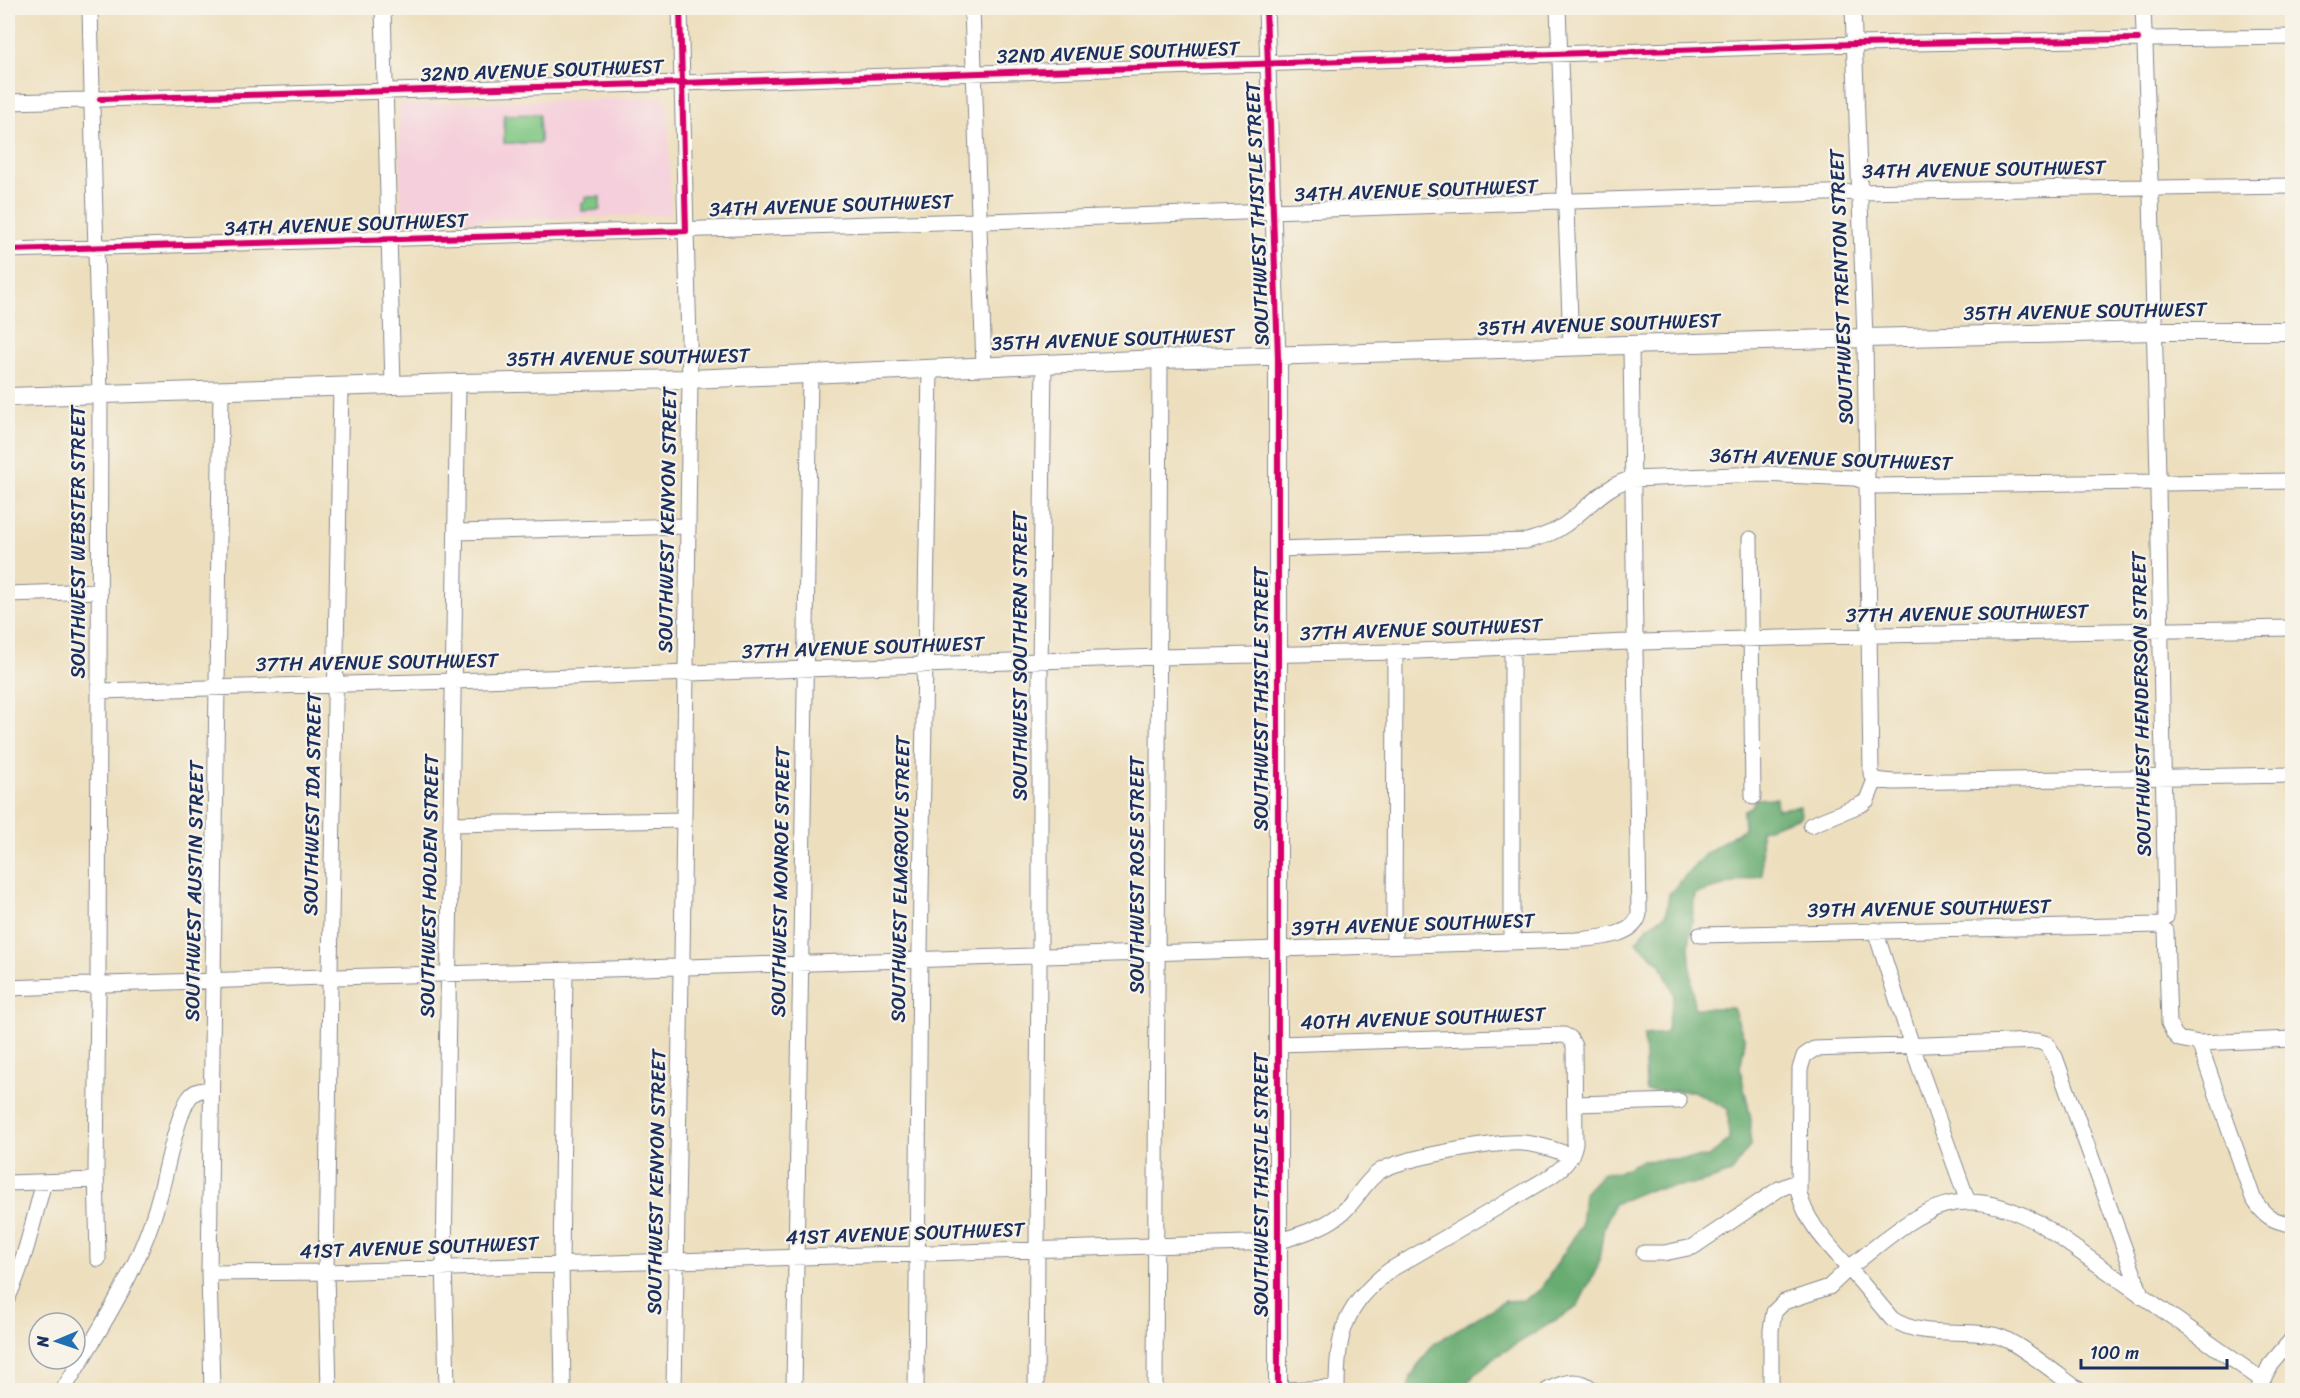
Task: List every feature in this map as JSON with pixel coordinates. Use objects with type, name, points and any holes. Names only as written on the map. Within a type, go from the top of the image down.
[{"type":"main road","name":"35TH AVENUE SOUTHWEST","points":[[8,397],[458,383],[690,379],[984,366],[1865,338],[2154,331],[2292,331]]},
{"type":"main road","name":"SOUTHWEST THISTLE STREET","points":[[1278,357],[1278,1390]]},
{"type":"street","name":"SOUTHWEST WEBSTER STREET","points":[[90,8],[100,394],[96,1180],[98,1260]]},
{"type":"street","points":[[383,8],[393,385]]},
{"type":"street","name":"SOUTHWEST KENYON STREET","points":[[674,1390],[690,379],[680,8]]},
{"type":"street","points":[[972,8],[984,366]]},
{"type":"street","name":"SOUTHWEST THISTLE STREET","points":[[1266,8],[1278,357]]},
{"type":"street","points":[[1558,8],[1571,347]]},
{"type":"street","name":"SOUTHWEST TRENTON STREET","points":[[1853,8],[1865,338],[1871,773],[1875,780]]},
{"type":"street","name":"SOUTHWEST HENDERSON STREET","points":[[2144,8],[2158,483],[2164,924],[2169,1023],[2174,1035],[2179,1039],[2199,1043]]},
{"type":"street","name":"32ND AVENUE SOUTHWEST","points":[[8,102],[682,83],[1855,44],[2292,37]]},
{"type":"street","name":"34TH AVENUE SOUTHWEST","points":[[8,250],[686,231],[1859,192],[2292,186]]},
{"type":"street","points":[[1630,346],[1635,642]]},
{"type":"street","name":"SOUTHWEST ROSE STREET","points":[[1155,1390],[1160,360]]},
{"type":"street","name":"SOUTHWEST SOUTHERN STREET","points":[[1036,1390],[1044,364]]},
{"type":"street","name":"SOUTHWEST ELMGROVE STREET","points":[[916,1390],[920,960],[930,369]]},
{"type":"street","name":"SOUTHWEST MONROE STREET","points":[[794,1390],[810,374]]},
{"type":"street","name":"SOUTHWEST HOLDEN STREET","points":[[447,1390],[444,1268],[458,383]]},
{"type":"street","name":"SOUTHWEST IDA STREET","points":[[329,1390],[326,1272],[341,387]]},
{"type":"street","name":"SOUTHWEST AUSTIN STREET","points":[[212,1390],[209,1273],[222,392]]},
{"type":"street","name":"36TH AVENUE SOUTHWEST","points":[[1277,549],[1527,541],[1547,535],[1561,527],[1619,482],[1633,478],[1761,474],[1855,478],[1878,486],[2292,481]]},
{"type":"street","points":[[456,532],[687,526]]},
{"type":"street","points":[[1750,539],[1753,797]]},
{"type":"street","points":[[8,594],[99,591]]},
{"type":"street","name":"37TH AVENUE SOUTHWEST","points":[[99,691],[1159,657],[1395,652],[1869,635],[2292,628]]},
{"type":"street","name":"39TH AVENUE SOUTHWEST","points":[[8,988],[1597,938],[1617,933],[1635,924],[1639,914],[1635,642]]},
{"type":"street","points":[[1512,648],[1512,941]]},
{"type":"street","points":[[1394,945],[1395,652]]},
{"type":"street","points":[[1811,825],[1862,804],[1867,800],[1875,780],[1893,782],[2292,775]]},
{"type":"street","points":[[451,824],[684,820]]},
{"type":"street","name":"39TH AVENUE SOUTHWEST","points":[[1700,935],[2164,924]]},
{"type":"street","points":[[1875,930],[1912,1046],[1968,1202]]},
{"type":"street","points":[[563,1390],[561,1264],[564,971]]},
{"type":"street","name":"40TH AVENUE SOUTHWEST","points":[[1278,1044],[1564,1035],[1569,1037],[1574,1046],[1575,1104]]},
{"type":"street","points":[[2292,1040],[2199,1043],[2253,1198],[2266,1215],[2273,1220],[2292,1224]]},
{"type":"street","points":[[2079,1390],[2004,1339],[1987,1335],[1915,1329],[1892,1319],[1806,1214],[1799,1193],[1801,1062],[1809,1051],[1821,1047],[2037,1041],[2047,1044],[2055,1057],[2142,1297]]},
{"type":"street","points":[[63,1390],[116,1299],[144,1241],[159,1201],[182,1114],[189,1098],[199,1090],[211,1089]]},
{"type":"street","points":[[1278,1390],[1336,1389],[1336,1358],[1344,1326],[1349,1313],[1373,1283],[1390,1269],[1560,1170],[1571,1156],[1575,1143],[1575,1104],[1679,1101]]},
{"type":"street","name":"41ST AVENUE SOUTHWEST","points":[[209,1273],[676,1262],[1278,1242],[1334,1219],[1374,1175],[1402,1162],[1492,1144],[1541,1145],[1571,1156]]},
{"type":"street","points":[[8,1183],[96,1180]]},
{"type":"street","points":[[1644,1253],[1664,1253],[1693,1247],[1779,1189],[1799,1181]]},
{"type":"street","points":[[8,1297],[18,1272],[44,1182]]},
{"type":"street","points":[[1771,1390],[1771,1330],[1777,1306],[1793,1298],[1828,1287],[1915,1217],[1942,1206],[1968,1202],[2003,1206],[2038,1223],[2260,1385],[2275,1358],[2292,1339]]},
{"type":"street","points":[[1548,1390],[1564,1382],[1581,1383],[1593,1390]]},
{"type":"shaded area","points":[[664,97],[668,102],[671,215],[402,222],[399,109],[403,104]]},
{"type":"green space","points":[[539,114],[540,143],[504,143],[504,115]]},
{"type":"green space","points":[[585,197],[600,197],[600,210],[582,211]]},
{"type":"green space","points":[[1776,798],[1777,809],[1800,806],[1801,817],[1761,830],[1762,875],[1695,894],[1689,947],[1694,1008],[1733,1008],[1745,1040],[1740,1069],[1751,1119],[1750,1146],[1731,1173],[1700,1183],[1645,1191],[1614,1204],[1604,1227],[1598,1266],[1577,1307],[1492,1359],[1459,1390],[1409,1390],[1411,1376],[1433,1344],[1505,1301],[1524,1300],[1540,1290],[1581,1226],[1584,1193],[1603,1173],[1618,1172],[1641,1161],[1708,1157],[1729,1140],[1728,1109],[1693,1091],[1646,1091],[1644,1035],[1666,1033],[1674,995],[1661,964],[1636,942],[1648,927],[1666,914],[1669,894],[1705,854],[1744,828],[1743,811],[1752,806],[1755,799]]},
{"type":"cycle path","points":[[8,250],[686,231],[680,8]]},
{"type":"cycle path","points":[[1266,8],[1278,357],[1278,1390]]},
{"type":"cycle path","points":[[100,99],[682,83],[1855,44],[2138,39]]}]
